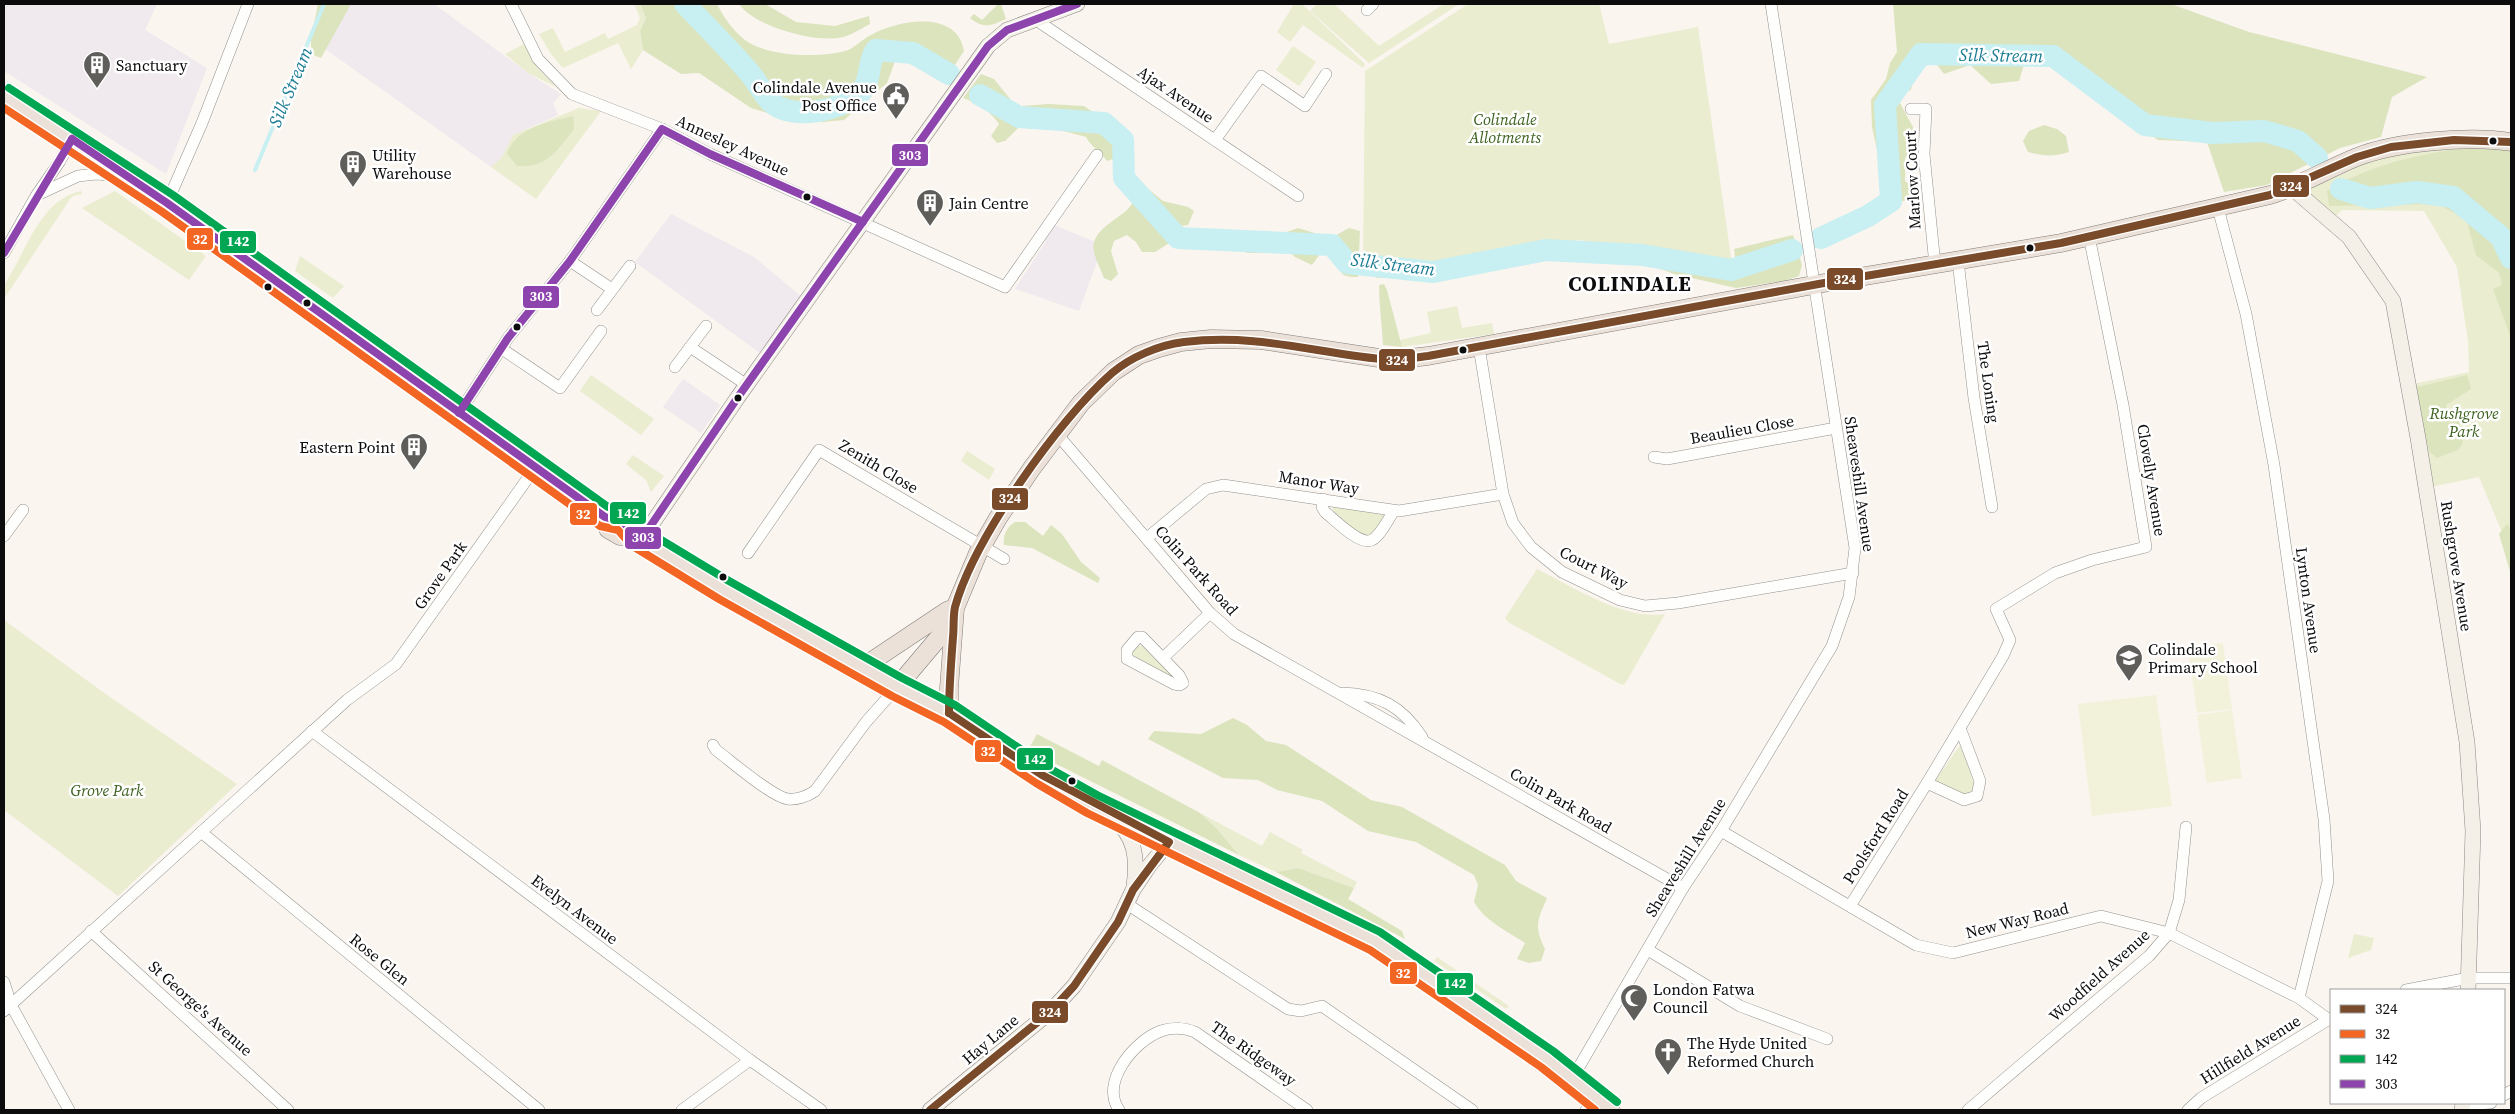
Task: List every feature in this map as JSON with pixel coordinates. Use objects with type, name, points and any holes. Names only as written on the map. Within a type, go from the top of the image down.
[{"type":"main road","points":[[4,96],[167,203],[605,518],[616,517],[630,526],[638,538],[724,590],[949,714],[1042,775],[1108,812],[1375,941],[1572,1079],[1591,1104],[1611,1110]]},
{"type":"main road","points":[[897,687],[954,617],[981,547],[1009,501],[1057,434],[1081,403],[1112,372],[1140,355],[1180,342],[1211,339],[1261,340],[1392,360],[1479,347],[1814,285],[1958,261],[2089,236],[2218,208],[2292,188],[2314,176],[2370,153],[2411,144],[2472,140],[2511,142]]},
{"type":"main road","points":[[862,667],[942,614],[954,617]]},
{"type":"main road","points":[[949,714],[954,617]]},
{"type":"street","points":[[167,203],[202,122],[248,4]]},
{"type":"street","points":[[512,4],[538,59],[563,87],[572,94],[662,129]]},
{"type":"street","points":[[638,538],[988,46],[1007,30],[1077,4]]},
{"type":"street","name":"Sheaveshill Avenue","points":[[1572,1079],[1683,888],[1721,831],[1832,646],[1845,613],[1853,573],[1855,548],[1771,4]]},
{"type":"street","name":"Ajax Avenue","points":[[1036,20],[1298,196]]},
{"type":"street","points":[[1215,140],[1261,76],[1305,106],[1326,74]]},
{"type":"street","name":"Marlow Court","points":[[1911,109],[1926,109],[1924,154],[1935,265]]},
{"type":"street","name":"Annesley Avenue","points":[[459,413],[508,338],[570,261],[662,129],[710,154],[1005,287],[1096,156]]},
{"type":"street","points":[[4,253],[36,196],[60,161],[72,139]]},
{"type":"street","points":[[36,196],[68,180],[88,174],[126,176]]},
{"type":"street","name":"Rushgrove Avenue","points":[[2292,188],[2349,237],[2393,301],[2467,742],[2473,831],[2468,984]]},
{"type":"street","name":"Lynton Avenue","points":[[2218,208],[2246,314],[2274,465],[2324,819],[2328,881],[2299,998]]},
{"type":"street","name":"Clovelly Avenue","points":[[2003,656],[2010,640],[1996,609],[2055,574],[2092,560],[2146,547],[2123,405],[2089,236]]},
{"type":"street","points":[[570,261],[612,289]]},
{"type":"street","name":"The Loning","points":[[1958,261],[1974,398],[1992,507]]},
{"type":"street","points":[[597,310],[630,266]]},
{"type":"street","points":[[675,367],[706,326]]},
{"type":"street","points":[[502,349],[560,388],[601,331]]},
{"type":"street","points":[[690,347],[747,385]]},
{"type":"street","name":"Court Way","points":[[1479,347],[1503,494],[1513,522],[1523,538],[1542,558],[1562,572],[1627,602],[1645,606],[1678,603],[1853,573]]},
{"type":"street","name":"Beaulieu Close","points":[[1654,457],[1667,459],[1836,428]]},
{"type":"street","name":"Colin Park Road","points":[[1057,434],[1210,613],[1234,634],[1261,651],[1423,739],[1683,888]]},
{"type":"street","name":"Zenith Close","points":[[748,553],[819,450],[1004,559]]},
{"type":"street","name":"Grove Park","points":[[7,1008],[347,700],[396,664],[535,468]]},
{"type":"street","name":"Manor Way","points":[[1147,538],[1206,489],[1214,486],[1230,486],[1323,498],[1394,511],[1503,494]]},
{"type":"street","points":[[1323,498],[1322,507],[1325,512],[1364,542],[1376,536],[1394,511]]},
{"type":"street","points":[[4,536],[23,510]]},
{"type":"street","points":[[1163,658],[1210,613]]},
{"type":"street","points":[[1138,637],[1142,637],[1163,658],[1183,679],[1180,685],[1131,661],[1126,655],[1138,637]]},
{"type":"street","name":"Poolsford Road","points":[[1850,906],[2003,656]]},
{"type":"street","points":[[713,745],[716,750],[774,793],[788,799],[802,797],[815,791],[866,722],[897,687]]},
{"type":"street","name":"Poolsford Road","points":[[1927,783],[1964,800],[1978,796],[1980,781],[1960,728]]},
{"type":"street","name":"Evelyn Avenue","points":[[312,731],[750,1060],[821,1110]]},
{"type":"street","name":"Hay Lane","points":[[1108,812],[1124,827],[1132,841],[1136,868],[1130,897]]},
{"type":"street","name":"Woodfield Avenue","points":[[1968,1110],[2150,956],[2169,933],[2180,900],[2186,827]]},
{"type":"street","name":"New Way Road","points":[[1721,831],[1916,945],[1953,953],[2101,916],[2169,933],[2299,998],[2330,1019]]},
{"type":"street","name":"Rose Glen","points":[[201,832],[539,1110]]},
{"type":"street","name":"Hay Lane","points":[[930,1110],[1050,1012],[1074,986],[1096,956],[1152,862],[1169,842]]},
{"type":"street","points":[[1130,897],[1288,1009],[1301,1011],[1313,1006],[1322,1006],[1472,1110]]},
{"type":"street","name":"St George's Avenue","points":[[91,931],[288,1110]]},
{"type":"street","points":[[1648,950],[1740,1006],[1827,1039]]},
{"type":"street","points":[[2416,989],[2511,978]]},
{"type":"street","points":[[4,982],[7,1008],[69,1110]]},
{"type":"street","name":"Hillfield Avenue","points":[[2188,1110],[2201,1098],[2330,1019]]},
{"type":"street","name":"The Ridgeway","points":[[1119,1110],[1114,1100],[1113,1090],[1114,1080],[1123,1064],[1148,1038],[1162,1030],[1180,1028],[1195,1032],[1307,1110]]},
{"type":"street","points":[[682,1110],[750,1060]]},
{"type":"street","points":[[2462,1106],[2481,1104]]},
{"type":"shaded area","points":[[4,4],[157,4],[145,30],[207,68],[166,174],[4,71]]},
{"type":"shaded area","points":[[327,4],[434,4],[528,73],[561,94],[553,103],[558,115],[513,135],[502,157],[491,167],[314,41]]},
{"type":"shaded area","points":[[671,214],[754,257],[801,296],[768,359],[635,262]]},
{"type":"shaded area","points":[[1049,223],[1103,245],[1079,311],[1015,289],[1045,243]]},
{"type":"shaded area","points":[[683,379],[720,405],[701,433],[663,407]]},
{"type":"green space","points":[[318,4],[351,4],[321,58],[311,54],[311,39]]},
{"type":"green space","points":[[634,4],[640,4],[646,18],[640,31],[643,50],[631,69],[618,43],[563,68],[551,54],[539,34],[553,28],[565,52],[605,33],[608,39],[637,25],[640,18]]},
{"type":"green space","points":[[640,4],[717,4],[736,32],[745,40],[755,46],[780,53],[821,55],[845,51],[882,30],[910,22],[939,24],[950,29],[959,38],[964,51],[951,71],[910,47],[896,47],[894,64],[887,83],[844,120],[823,122],[796,112],[787,119],[751,108],[699,73],[681,74],[643,50],[640,31],[646,18]]},
{"type":"green space","points":[[739,4],[765,4],[796,22],[835,26],[869,16],[870,24],[842,37],[827,39],[799,35],[784,31],[757,19],[746,12]]},
{"type":"green space","points":[[998,4],[1001,4],[1006,19],[983,25],[970,18],[974,14],[982,20]]},
{"type":"green space","points":[[1294,4],[1302,4],[1365,64],[1363,68],[1303,25],[1290,42],[1277,32]]},
{"type":"green space","points":[[1317,4],[1334,4],[1379,46],[1444,4],[1459,4],[1369,63],[1310,11]]},
{"type":"green space","name":"Colindale Allotments","points":[[1468,4],[1599,4],[1609,44],[1698,27],[1732,264],[1579,240],[1433,268],[1363,262],[1365,71]]},
{"type":"green space","points":[[1893,4],[2171,4],[2249,32],[2427,77],[2392,97],[2381,137],[2340,148],[2267,185],[2224,192],[2207,142],[2158,140],[2067,73],[2044,59],[2025,61],[2019,81],[1991,84],[1970,65],[1944,74],[1934,61],[1914,69],[1911,90],[1902,92],[1900,103],[1913,127],[1916,139],[1905,159],[1905,181],[1913,187],[1914,197],[1895,204],[1879,218],[1887,195],[1872,127],[1871,100],[1886,79],[1890,63],[1897,52]]},
{"type":"green space","points":[[524,44],[536,66],[556,87],[528,73],[505,54]]},
{"type":"green space","points":[[1293,46],[1316,62],[1299,86],[1276,70]]},
{"type":"green space","points":[[981,74],[994,79],[1011,100],[1021,106],[1049,104],[1084,106],[1112,125],[1118,149],[1113,159],[1107,161],[1090,144],[1086,137],[1045,126],[1020,126],[1005,141],[997,143],[991,136],[999,124],[983,108],[963,98]]},
{"type":"green space","points":[[579,108],[601,111],[536,199],[491,167],[502,157],[513,135]]},
{"type":"green space","points":[[573,116],[574,129],[556,151],[544,161],[527,166],[517,166],[507,154],[511,145],[525,132],[543,124]]},
{"type":"green space","points":[[2044,125],[2057,129],[2066,136],[2069,152],[2049,155],[2028,152],[2023,141],[2029,131]]},
{"type":"green space","name":"Rushgrove Park","points":[[2511,144],[2511,554],[2479,477],[2426,488],[2409,385],[2469,372],[2468,342],[2457,267],[2424,211],[2342,210],[2331,221],[2292,188],[2382,150]]},
{"type":"green space","points":[[2492,145],[2511,149],[2511,338],[2493,289],[2502,285],[2499,273],[2476,255],[2466,218],[2436,204],[2329,206],[2327,191],[2346,180],[2386,164],[2449,150]]},
{"type":"green space","points":[[1146,187],[1163,201],[1188,207],[1194,211],[1188,225],[1181,226],[1193,234],[1284,233],[1298,228],[1331,238],[1349,228],[1360,231],[1358,277],[1343,274],[1333,254],[1320,254],[1312,265],[1295,257],[1290,252],[1247,253],[1233,242],[1171,242],[1155,252],[1142,252],[1136,242],[1127,235],[1114,241],[1111,251],[1118,274],[1111,281],[1104,278],[1094,252],[1093,245],[1095,239],[1104,228],[1126,211]]},
{"type":"green space","points":[[81,191],[82,194],[73,196],[70,199],[4,299],[4,285],[44,216],[54,205],[67,196]]},
{"type":"green space","points":[[115,191],[206,256],[189,280],[82,208]]},
{"type":"green space","points":[[1793,235],[1802,265],[1799,276],[1784,281],[1736,288],[1674,274],[1638,260],[1600,255],[1549,256],[1511,261],[1437,281],[1402,276],[1376,278],[1373,270],[1376,264],[1433,270],[1580,243],[1732,267],[1736,264],[1734,249]]},
{"type":"green space","points":[[300,256],[344,286],[333,298],[295,271]]},
{"type":"green space","points":[[1384,284],[1402,347],[1383,345],[1379,285]]},
{"type":"green space","points":[[1457,306],[1462,328],[1492,323],[1494,334],[1402,347],[1400,340],[1431,333],[1427,312]]},
{"type":"green space","points":[[591,375],[654,419],[641,435],[580,391]]},
{"type":"green space","points":[[2467,375],[2471,389],[2446,405],[2448,413],[2459,421],[2463,443],[2458,450],[2437,458],[2429,451],[2413,388]]},
{"type":"green space","points":[[967,451],[995,469],[989,480],[961,461]]},
{"type":"green space","points":[[633,455],[664,476],[651,492],[646,480],[626,464]]},
{"type":"green space","points":[[1333,505],[1386,515],[1373,534],[1363,537],[1333,513]]},
{"type":"green space","points":[[1015,522],[1025,522],[1043,536],[1051,525],[1062,534],[1081,562],[1100,578],[1098,583],[1032,548],[1004,545],[1006,532]]},
{"type":"green space","points":[[2507,524],[2511,529],[2511,575],[2499,534]]},
{"type":"green space","points":[[1537,569],[1616,608],[1649,615],[1665,614],[1625,684],[1622,685],[1508,622],[1505,618]]},
{"type":"green space","name":"Grove Park","points":[[4,620],[107,695],[237,784],[118,896],[4,810]]},
{"type":"green space","points":[[2223,643],[2232,709],[2197,713],[2188,647]]},
{"type":"green space","points":[[1138,646],[1143,646],[1175,679],[1133,659],[1132,653]]},
{"type":"green space","points":[[2156,695],[2172,806],[2092,816],[2078,704]]},
{"type":"green space","points":[[2232,710],[2242,778],[2207,783],[2197,715]]},
{"type":"green space","points":[[1233,718],[1247,725],[1266,741],[1286,745],[1371,800],[1402,807],[1505,865],[1516,881],[1547,898],[1538,923],[1539,935],[1545,949],[1541,961],[1529,963],[1517,959],[1525,943],[1497,926],[1479,909],[1474,902],[1478,885],[1474,875],[1416,842],[1368,831],[1322,801],[1277,790],[1258,780],[1223,778],[1148,739],[1154,731],[1201,734]]},
{"type":"green space","points":[[1037,734],[1099,766],[1102,760],[1200,813],[1217,829],[1239,855],[1028,750]]},
{"type":"green space","points":[[1961,744],[1973,780],[1974,793],[1960,796],[1934,782]]},
{"type":"green space","points":[[1200,813],[1262,846],[1270,832],[1303,850],[1301,853],[1357,882],[1354,888],[1298,868],[1276,872],[1239,855],[1217,829]]},
{"type":"green space","points":[[1298,868],[1354,888],[1348,899],[1402,931],[1405,939],[1276,872]]},
{"type":"green space","points":[[2354,934],[2374,938],[2371,950],[2348,958]]},
{"type":"green space","points":[[1437,957],[1509,1006],[1506,1009],[1434,961]]},
{"type":"waterway","name":"Silk Stream","points":[[255,170],[324,4]]},
{"type":"waterway","name":"Silk Stream","points":[[685,4],[748,71],[771,102],[780,108],[791,111],[803,112],[829,109],[852,99],[861,92],[867,82],[871,60],[876,50],[913,53],[949,74]]},
{"type":"waterway","name":"Silk Stream","points":[[1821,238],[1868,216],[1891,201],[1885,105],[1921,54],[2053,56],[2145,125],[2213,133],[2264,131],[2298,141],[2317,158]]},
{"type":"waterway","name":"Silk Stream","points":[[980,95],[1019,117],[1104,123],[1123,140],[1124,178],[1178,238],[1332,245],[1347,263],[1433,272],[1546,250],[1642,255],[1731,270],[1792,250]]},
{"type":"waterway","name":"Silk Stream","points":[[2341,189],[2370,198],[2417,192],[2453,197],[2501,237],[2511,258]]},
{"type":"transit line","name":"303","points":[[72,139],[167,203],[605,517],[623,522],[641,540],[738,397],[988,46],[1007,30],[1077,4]]},
{"type":"transit line","name":"142","points":[[9,88],[173,195],[608,507],[628,513],[643,529],[729,581],[902,678],[955,705],[1047,767],[1097,795],[1380,932],[1553,1051],[1617,1102]]},
{"type":"transit line","name":"32","points":[[4,108],[161,211],[600,526],[618,530],[631,545],[719,599],[892,696],[944,722],[1036,783],[1087,813],[1370,950],[1541,1067],[1595,1110]]},
{"type":"transit line","name":"303","points":[[459,413],[508,338],[570,261],[662,129],[710,154],[863,222]]},
{"type":"transit line","name":"303","points":[[4,253],[72,139]]},
{"type":"transit line","name":"324","points":[[949,713],[955,607],[965,579],[980,548],[1020,482],[1067,420],[1112,373],[1128,362],[1155,349],[1184,342],[1238,340],[1288,345],[1390,360],[1428,356],[1824,283],[2061,243],[2270,195],[2357,157],[2391,147],[2454,140],[2511,142]]},
{"type":"transit line","name":"324","points":[[930,1110],[1050,1012],[1074,986],[1118,922],[1133,890],[1169,842],[1042,775],[949,713]]},
{"type":"place","name":"Sanctuary","points":[[97,89]]},
{"type":"place","name":"Colindale Avenue Post Office","points":[[896,120]]},
{"type":"place","name":"Utility Warehouse","points":[[353,188]]},
{"type":"place","name":"Jain Centre","points":[[930,227]]},
{"type":"place","name":"Eastern Point","points":[[414,471]]},
{"type":"place","name":"Colindale Primary School","points":[[2129,682]]},
{"type":"place","name":"London Fatwa Council","points":[[1634,1022]]},
{"type":"place","name":"The Hyde United Reformed Church","points":[[1668,1076]]},
{"type":"district","name":"COLINDALE","points":[[1630,283]]}]
